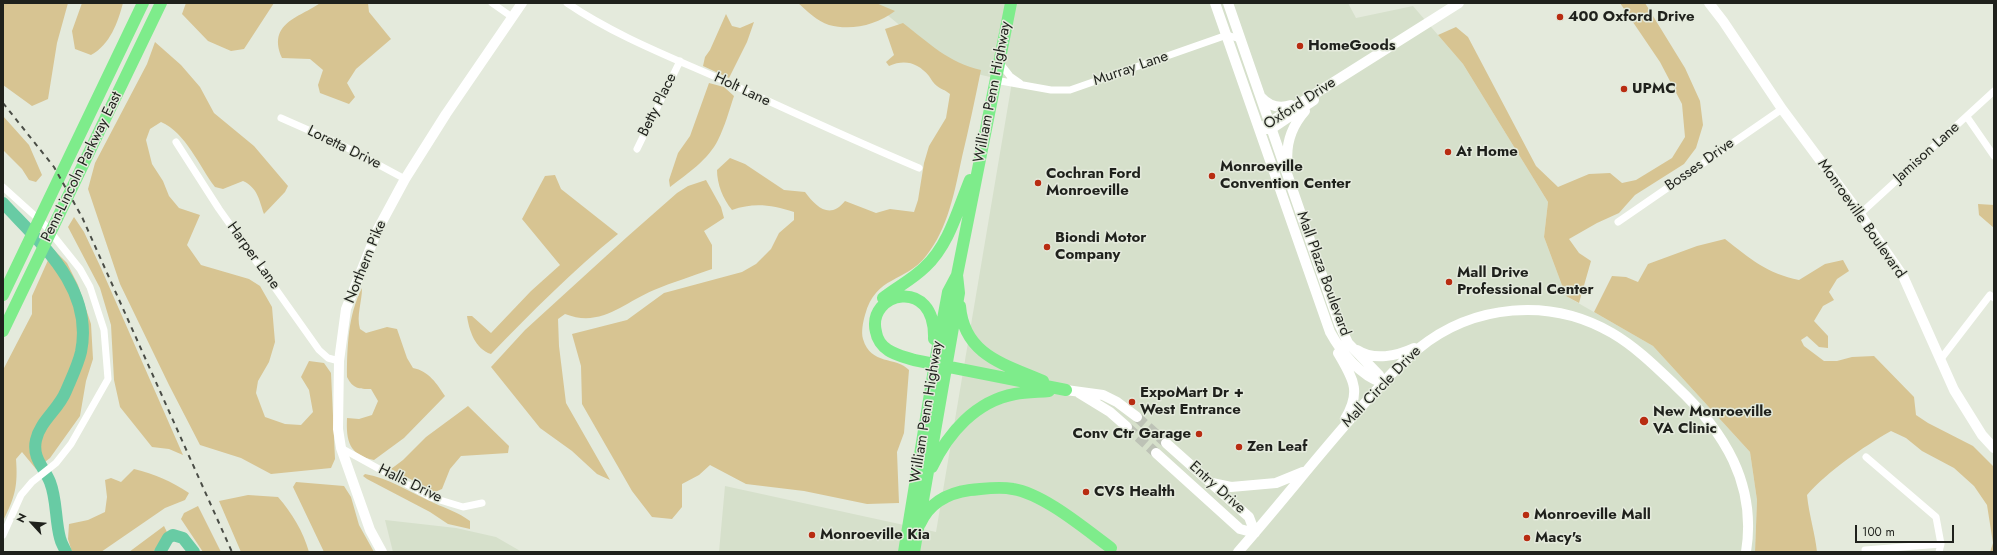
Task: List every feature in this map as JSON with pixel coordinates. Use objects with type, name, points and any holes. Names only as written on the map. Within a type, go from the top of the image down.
[{"type":"highway","name":"Penn-Lincoln Parkway East","points":[[4,294],[143,3]]},
{"type":"highway","name":"Penn-Lincoln Parkway East","points":[[3,331],[161,3]]},
{"type":"highway","name":"William Penn Highway","points":[[904,552],[932,376],[948,292],[957,275],[1011,3]]},
{"type":"highway","points":[[981,154],[948,234],[938,252],[921,271],[881,299],[870,316],[870,334],[874,344],[880,351],[894,359],[914,360],[1066,390]]},
{"type":"highway","name":"William Penn Highway","points":[[914,552],[924,485],[959,294],[957,275]]},
{"type":"highway","points":[[959,294],[963,324],[969,337],[981,351],[997,361],[1066,390]]},
{"type":"highway","points":[[914,360],[886,349],[879,341],[876,332],[876,320],[879,310],[888,302],[897,297],[915,298],[924,304],[931,314],[934,329],[932,376]]},
{"type":"highway","points":[[924,485],[935,460],[947,440],[959,425],[977,410],[1014,394],[1066,390]]},
{"type":"highway","points":[[916,532],[928,511],[944,497],[961,491],[1006,488],[1021,490],[1043,500],[1111,548]]},
{"type":"main road","name":"Northern Pike","points":[[382,552],[370,530],[341,448],[338,428],[339,361],[343,325],[354,288],[384,216],[405,179],[446,114],[522,3]]},
{"type":"main road","name":"Mall Plaza Boulevard","points":[[1215,3],[1330,332],[1339,347],[1350,360],[1374,380],[1383,383]]},
{"type":"main road","name":"Mall Plaza Boulevard","points":[[1228,3],[1339,324],[1348,342],[1379,375],[1383,383]]},
{"type":"main road","name":"Oxford Drive","points":[[1270,125],[1299,102],[1345,75],[1459,3]]},
{"type":"main road","name":"Monroeville Boulevard","points":[[1709,3],[1723,21],[1782,109],[1860,214],[1903,276],[1954,390],[1982,435],[1994,448]]},
{"type":"main road","name":"Monroeville Boulevard","points":[[1716,3],[1723,21]]},
{"type":"main road","name":"Oxford Drive","points":[[1260,130],[1320,96],[1345,75]]},
{"type":"main road","points":[[1260,95],[1269,104],[1276,107],[1285,107],[1299,102]]},
{"type":"main road","points":[[1292,188],[1287,154],[1290,134],[1300,116],[1320,96]]},
{"type":"main road","name":"Mall Circle Drive","points":[[1238,552],[1335,436],[1404,360],[1432,338],[1463,322],[1486,314],[1534,309],[1558,312],[1581,318],[1621,339],[1646,358],[1710,420],[1724,441],[1735,464],[1744,489],[1748,524],[1746,552]]},
{"type":"main road","points":[[1330,332],[1336,348],[1356,388],[1353,406],[1335,436]]},
{"type":"main road","points":[[1348,342],[1364,354],[1380,356],[1399,354],[1432,338]]},
{"type":"main road","points":[[1066,390],[1079,393],[1096,393],[1103,395],[1117,402],[1137,417]]},
{"type":"main road","points":[[1079,393],[1110,412],[1127,428]]},
{"type":"main road","name":"Entry Drive","points":[[1166,443],[1249,517],[1255,533]]},
{"type":"main road","name":"Entry Drive","points":[[1156,453],[1240,529],[1255,533]]},
{"type":"main road","points":[[1210,483],[1230,487],[1276,483],[1306,470]]},
{"type":"street","points":[[492,3],[512,17]]},
{"type":"street","name":"Holt Lane","points":[[567,3],[592,19],[814,124],[920,168]]},
{"type":"street","points":[[1226,36],[1240,39]]},
{"type":"street","name":"Murray Lane","points":[[995,80],[1057,91],[1077,88],[1226,36]]},
{"type":"street","name":"Betty Place","points":[[637,149],[680,61]]},
{"type":"street","points":[[999,62],[1010,76],[1021,84]]},
{"type":"street","name":"Jamison Lane","points":[[1860,214],[1994,91]]},
{"type":"street","name":"Bosses Drive","points":[[1618,222],[1782,109]]},
{"type":"street","points":[[1967,117],[1994,156]]},
{"type":"street","name":"Loretta Drive","points":[[281,118],[340,144],[405,179]]},
{"type":"street","name":"Harper Lane","points":[[176,142],[219,209],[319,350],[328,358],[339,361]]},
{"type":"street","points":[[3,187],[44,224],[80,269],[90,287],[104,330],[108,380],[71,444],[56,463],[32,482],[21,495],[3,535]]},
{"type":"street","points":[[1940,360],[1992,296]]},
{"type":"street","name":"Halls Drive","points":[[341,448],[430,497],[463,507],[482,503]]},
{"type":"street","points":[[1866,457],[1936,517],[1941,544],[1940,552]]},
{"type":"street","points":[[1865,550],[1941,544]]},
{"type":"shaded area","points":[[3,3],[68,3],[57,43],[48,99],[32,106],[3,85]]},
{"type":"shaded area","points":[[82,3],[123,3],[119,18],[108,39],[98,51],[91,55],[75,49],[72,31]]},
{"type":"shaded area","points":[[186,3],[274,3],[244,49],[231,51],[208,41],[182,14]]},
{"type":"shaded area","points":[[320,3],[368,3],[369,12],[391,39],[356,69],[347,83],[355,97],[349,104],[320,93],[318,85],[323,70],[310,59],[282,58],[278,46],[282,29],[295,18]]},
{"type":"shaded area","points":[[798,3],[876,3],[895,11],[880,20],[864,26],[838,27],[820,21]]},
{"type":"shaded area","points":[[873,3],[1348,3],[1356,18],[1413,6],[1463,64],[1548,202],[1544,237],[1566,296],[1653,346],[1750,452],[1757,500],[1755,552],[719,552],[725,486],[936,532],[1012,82],[951,68]]},
{"type":"shaded area","points":[[1620,3],[1645,3],[1685,68],[1700,101],[1703,125],[1696,148],[1684,164],[1635,195],[1619,213],[1597,223],[1569,239],[1579,253],[1591,261],[1579,303],[1566,296],[1544,237],[1548,202],[1463,64],[1438,35],[1456,27],[1468,37],[1536,166],[1558,187],[1589,174],[1610,173],[1622,183],[1636,180],[1672,158],[1685,137],[1682,104],[1660,62]]},
{"type":"shaded area","points":[[726,14],[732,26],[740,28],[754,22],[747,42],[729,78],[703,66],[705,57],[710,50]]},
{"type":"shaded area","points":[[903,23],[949,57],[959,63],[981,70],[950,209],[940,234],[934,245],[918,265],[884,286],[876,293],[870,302],[863,324],[863,339],[867,348],[872,353],[878,357],[904,366],[909,370],[904,433],[897,452],[899,503],[867,504],[804,491],[746,484],[710,465],[699,475],[682,484],[682,507],[672,519],[652,517],[632,491],[582,404],[581,366],[572,334],[627,320],[664,293],[742,272],[756,264],[771,249],[779,233],[794,220],[794,212],[763,205],[748,206],[732,210],[721,191],[717,170],[730,158],[745,164],[784,190],[805,192],[814,202],[824,209],[834,210],[845,201],[876,213],[890,209],[914,212],[918,200],[924,163],[929,146],[946,118],[950,94],[936,85],[925,72],[916,65],[900,63],[889,66],[886,62],[894,55],[885,29]]},
{"type":"shaded area","points":[[155,42],[181,65],[200,87],[214,113],[254,146],[288,186],[285,192],[264,214],[255,191],[248,184],[243,181],[223,189],[215,187],[178,134],[161,122],[150,129],[146,140],[152,164],[163,181],[169,196],[179,208],[200,215],[187,245],[201,265],[249,279],[260,286],[272,307],[275,342],[269,362],[258,381],[256,393],[265,417],[285,424],[301,425],[313,412],[309,390],[301,377],[309,361],[324,363],[331,373],[335,459],[331,468],[271,474],[241,458],[200,445],[120,284],[88,189],[95,163],[147,64]]},
{"type":"shaded area","points":[[709,83],[724,87],[734,96],[725,124],[718,140],[709,154],[697,166],[670,187],[669,180],[678,153],[690,136]]},
{"type":"shaded area","points":[[3,116],[29,145],[42,175],[36,182],[29,180],[22,169],[3,150]]},
{"type":"shaded area","points":[[555,175],[561,189],[618,234],[568,277],[491,354],[485,352],[471,333],[467,316],[472,316],[491,333],[531,291],[560,265],[522,219],[545,176]]},
{"type":"shaded area","points":[[706,180],[721,207],[724,218],[704,231],[712,245],[712,269],[654,290],[601,316],[578,318],[565,314],[558,319],[559,346],[566,403],[610,480],[597,474],[572,451],[540,428],[491,367],[525,330],[677,193],[688,186]]},
{"type":"shaded area","points":[[1978,204],[1994,205],[1994,228],[1979,215]]},
{"type":"shaded area","points":[[74,217],[84,232],[101,268],[183,455],[169,449],[152,447],[120,407],[114,380],[111,325],[100,288],[68,227]]},
{"type":"shaded area","points":[[1725,239],[1751,259],[1768,269],[1778,274],[1799,280],[1825,264],[1843,260],[1849,271],[1837,279],[1829,292],[1834,300],[1823,306],[1814,321],[1828,336],[1828,348],[1819,347],[1807,336],[1801,340],[1804,346],[1824,361],[1837,361],[1852,357],[1874,356],[1914,397],[1916,415],[1928,423],[1973,446],[1994,467],[1994,552],[1990,552],[1993,543],[1987,505],[1974,486],[1954,468],[1922,451],[1906,438],[1891,431],[1846,460],[1825,477],[1807,495],[1817,552],[1755,552],[1757,500],[1750,452],[1653,346],[1594,312],[1612,276],[1626,277],[1638,282],[1648,264],[1697,246]]},
{"type":"shaded area","points":[[53,249],[67,263],[78,285],[91,324],[93,359],[86,381],[80,416],[50,458],[36,469],[22,452],[16,459],[15,491],[3,521],[3,370],[32,314],[32,296]]},
{"type":"shaded area","points":[[362,288],[359,314],[360,329],[366,333],[387,327],[397,329],[407,358],[413,368],[428,375],[445,396],[404,438],[374,460],[359,455],[354,451],[347,434],[347,418],[359,419],[372,415],[378,401],[371,389],[357,388],[349,381],[347,377],[349,331],[357,298]]},
{"type":"shaded area","points":[[468,406],[509,446],[508,453],[461,456],[450,469],[442,489],[435,492],[391,469],[403,460],[426,437]]},
{"type":"shaded area","points":[[134,469],[163,478],[189,493],[185,500],[165,508],[101,552],[72,552],[68,539],[69,524],[88,520],[105,512],[107,497],[105,480],[111,478],[121,482]]},
{"type":"shaded area","points":[[365,474],[391,482],[457,513],[470,521],[470,529],[448,524],[430,512],[367,479],[363,476]]},
{"type":"shaded area","points":[[296,482],[344,486],[351,497],[359,525],[374,552],[324,552],[293,487]]},
{"type":"shaded area","points":[[248,495],[278,497],[288,509],[304,537],[309,552],[241,552],[219,501]]},
{"type":"shaded area","points":[[198,506],[221,552],[203,552],[181,519],[184,513]]},
{"type":"shaded area","points":[[385,520],[456,528],[496,537],[522,552],[393,552]]},
{"type":"shaded area","points":[[164,526],[167,532],[153,552],[129,552]]},
{"type":"waterway","points":[[3,203],[48,251],[72,288],[80,307],[83,329],[80,357],[63,397],[41,427],[35,446],[39,462],[50,482],[55,503],[58,531],[66,552]]},
{"type":"waterway","points":[[160,552],[168,538],[173,535],[183,538],[194,552]]},
{"type":"tunnel","points":[[1137,417],[1166,443]]},
{"type":"tunnel","points":[[1127,427],[1156,453]]},
{"type":"railway","points":[[3,103],[54,167],[82,217],[232,552]]},
{"type":"place","name":"400 Oxford Drive","points":[[1560,17]]},
{"type":"place","name":"HomeGoods","points":[[1300,46]]},
{"type":"place","name":"UPMC","points":[[1624,89]]},
{"type":"place","name":"At Home","points":[[1448,152]]},
{"type":"place","name":"Monroeville Convention Center","points":[[1212,176]]},
{"type":"place","name":"Cochran Ford Monroeville","points":[[1038,183]]},
{"type":"place","name":"Biondi Motor Company","points":[[1047,247]]},
{"type":"place","name":"Mall Drive Professional Center","points":[[1449,282]]},
{"type":"place","name":"ExpoMart Dr + West Entrance","points":[[1132,402]]},
{"type":"place","name":"New Monroeville VA Clinic","points":[[1644,421]]},
{"type":"place","name":"Conv Ctr Garage","points":[[1199,434]]},
{"type":"place","name":"Zen Leaf","points":[[1239,447]]},
{"type":"place","name":"CVS Health","points":[[1086,492]]},
{"type":"place","name":"Monroeville Mall","points":[[1526,515]]},
{"type":"place","name":"Monroeville Kia","points":[[812,535]]},
{"type":"place","name":"Macy's","points":[[1527,538]]}]
